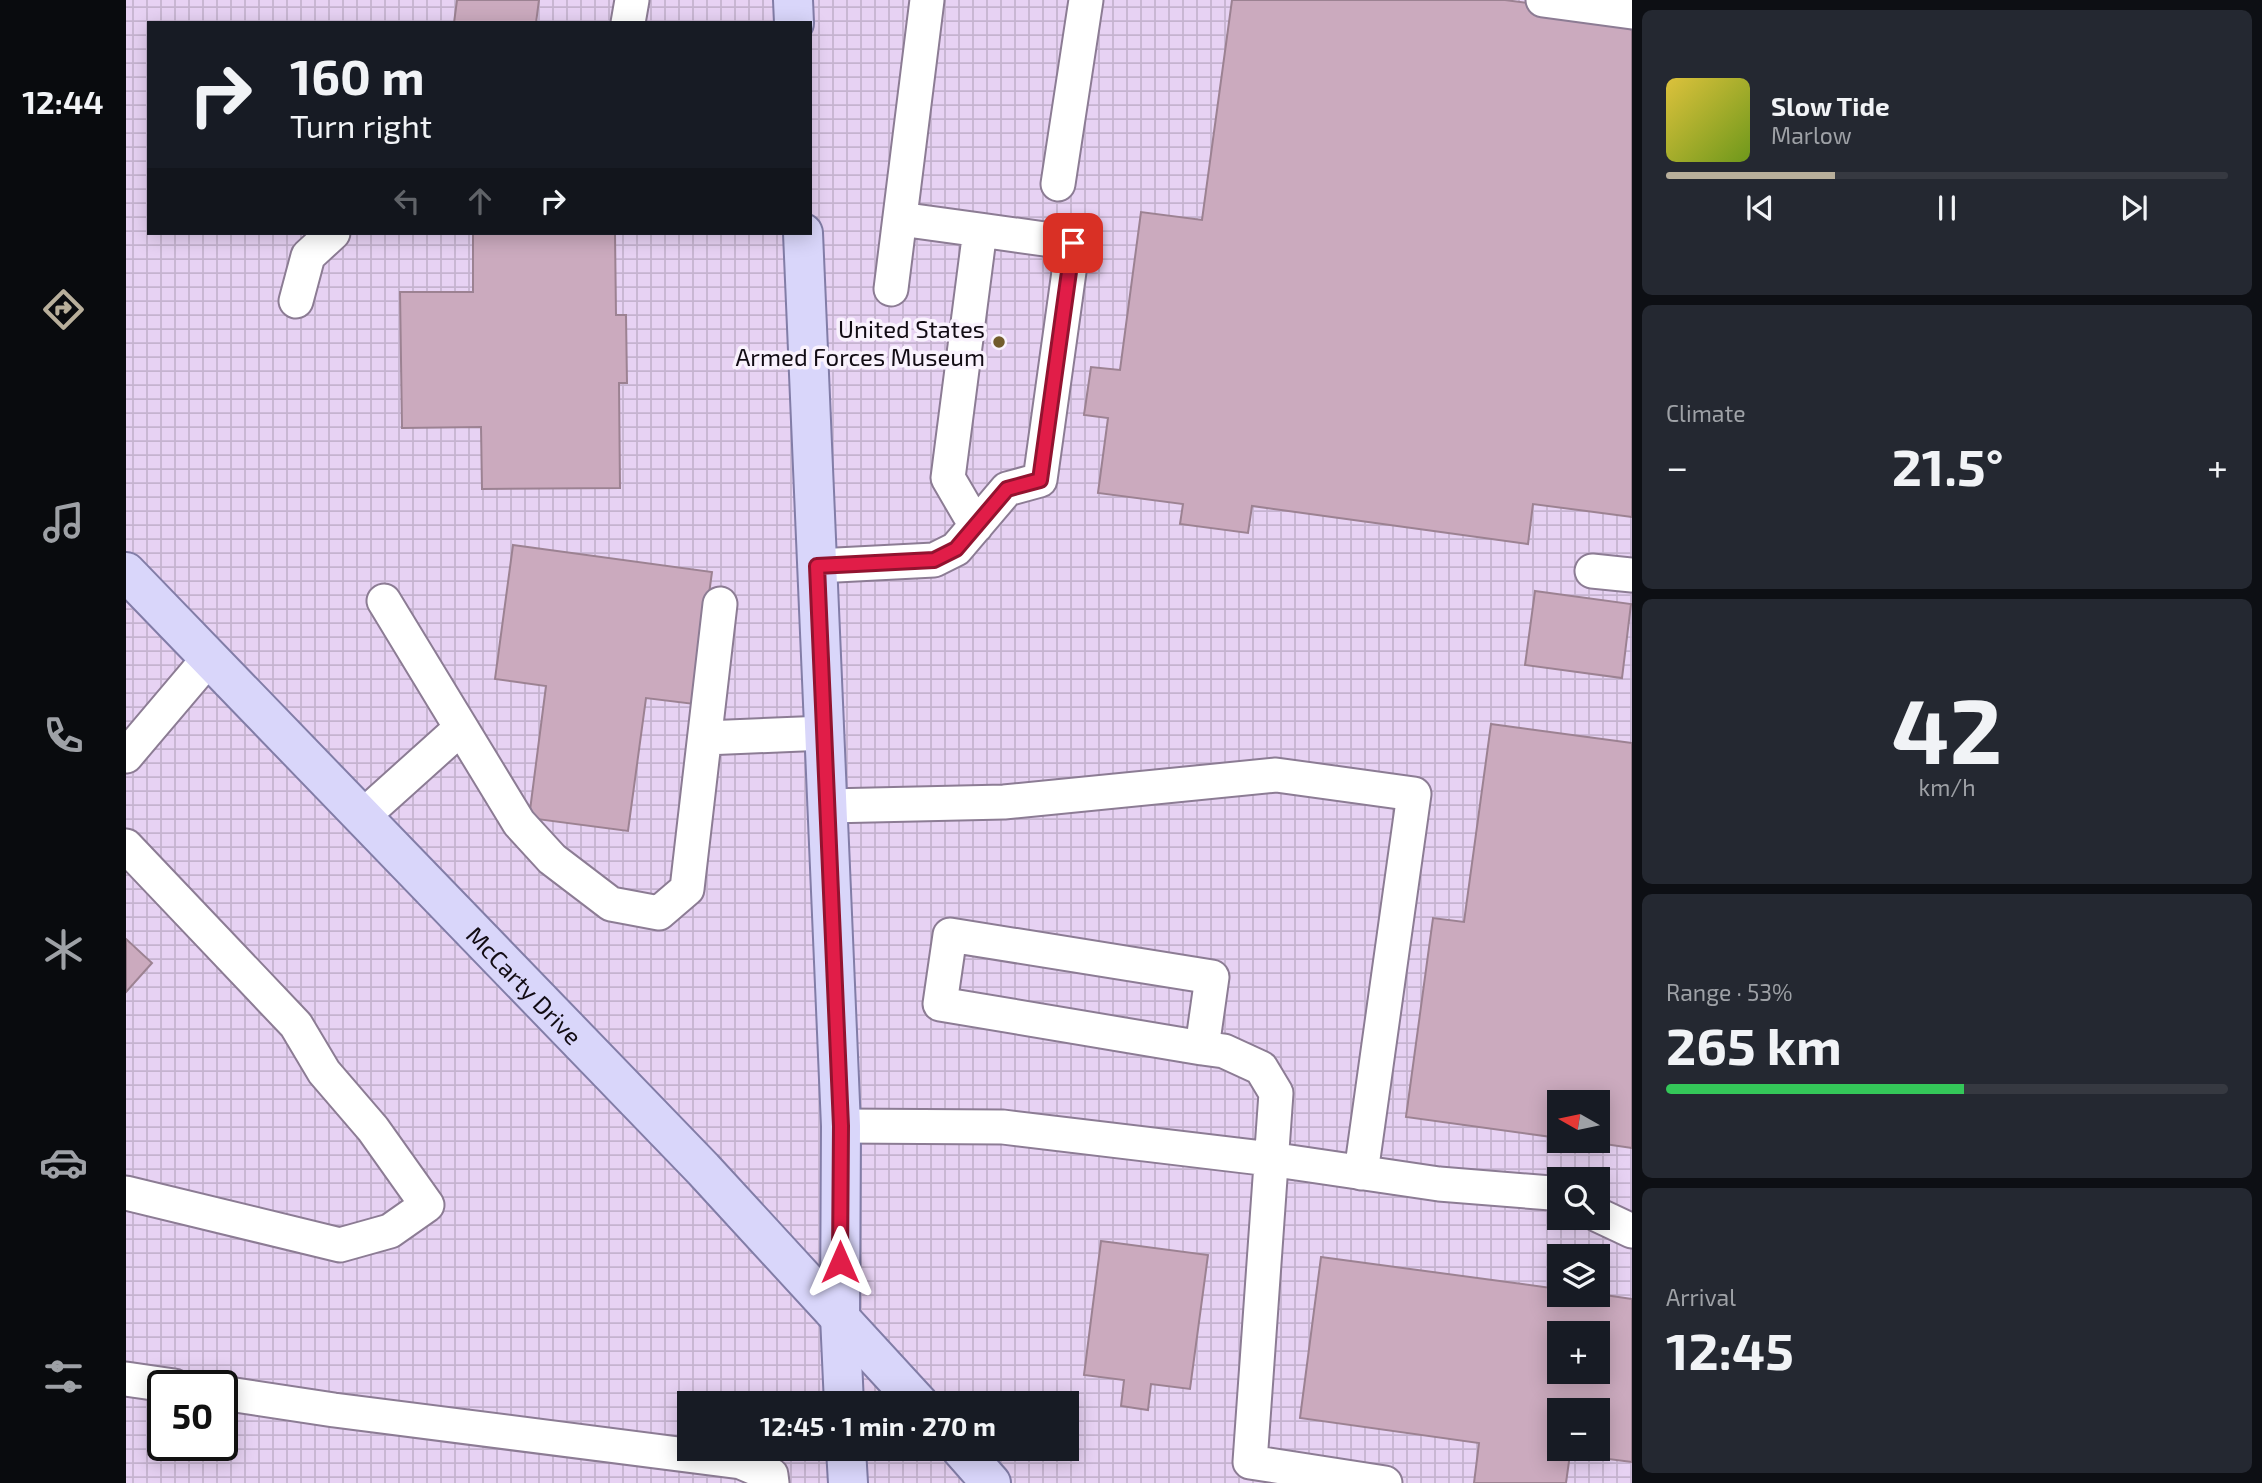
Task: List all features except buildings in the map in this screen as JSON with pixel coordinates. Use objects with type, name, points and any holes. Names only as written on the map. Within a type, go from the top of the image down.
[{"type":"main road","points":[[793,0],[794,21]]},
{"type":"main road","points":[[803,235],[841,1126],[840,1316],[843,1391]]},
{"type":"main road","name":"McCarty Drive","points":[[126,572],[703,1169],[907,1391]]},
{"type":"main road","points":[[847,1461],[848,1483]]},
{"type":"main road","points":[[972,1461],[991,1483]]},
{"type":"lane","points":[[628,21],[632,0]]},
{"type":"lane","points":[[891,289],[927,0]]},
{"type":"lane","points":[[1058,184],[1086,0]]},
{"type":"lane","points":[[1543,0],[1632,12]]},
{"type":"lane","points":[[817,566],[934,560],[956,549],[1007,489],[1040,480],[1073,243],[900,219]]},
{"type":"lane","points":[[976,526],[948,478],[980,230]]},
{"type":"lane","points":[[296,301],[308,256],[331,235]]},
{"type":"lane","points":[[1592,570],[1632,575]]},
{"type":"lane","points":[[384,601],[519,823],[552,859],[611,904],[659,913],[687,889],[720,604]]},
{"type":"lane","points":[[126,756],[209,658]]},
{"type":"lane","points":[[362,817],[461,727]]},
{"type":"lane","points":[[705,738],[825,733]]},
{"type":"lane","points":[[828,806],[1004,802],[1276,775],[1415,794],[1362,1172]]},
{"type":"lane","points":[[126,846],[296,1025],[324,1073],[373,1129],[427,1205],[390,1231],[340,1245],[126,1193]]},
{"type":"lane","points":[[1202,1048],[1212,977],[950,935],[940,1004],[1202,1048],[1224,1051],[1261,1068],[1276,1093],[1250,1462],[1385,1483]]},
{"type":"lane","points":[[841,1126],[1003,1127],[1270,1158],[1439,1184],[1547,1193]]},
{"type":"lane","points":[[1610,1220],[1632,1231]]},
{"type":"lane","points":[[126,1379],[147,1382]]},
{"type":"lane","points":[[238,1395],[741,1462],[771,1475],[772,1483]]},
{"type":"shaded area","points":[[126,0],[1632,0],[1632,1483],[126,1483]]},
{"type":"place","name":"United States Armed Forces Museum","points":[[999,342]]},
{"type":"route","points":[[840,1262],[841,1126],[817,566],[934,560],[956,549],[1007,489],[1040,480],[1073,243]]}]
